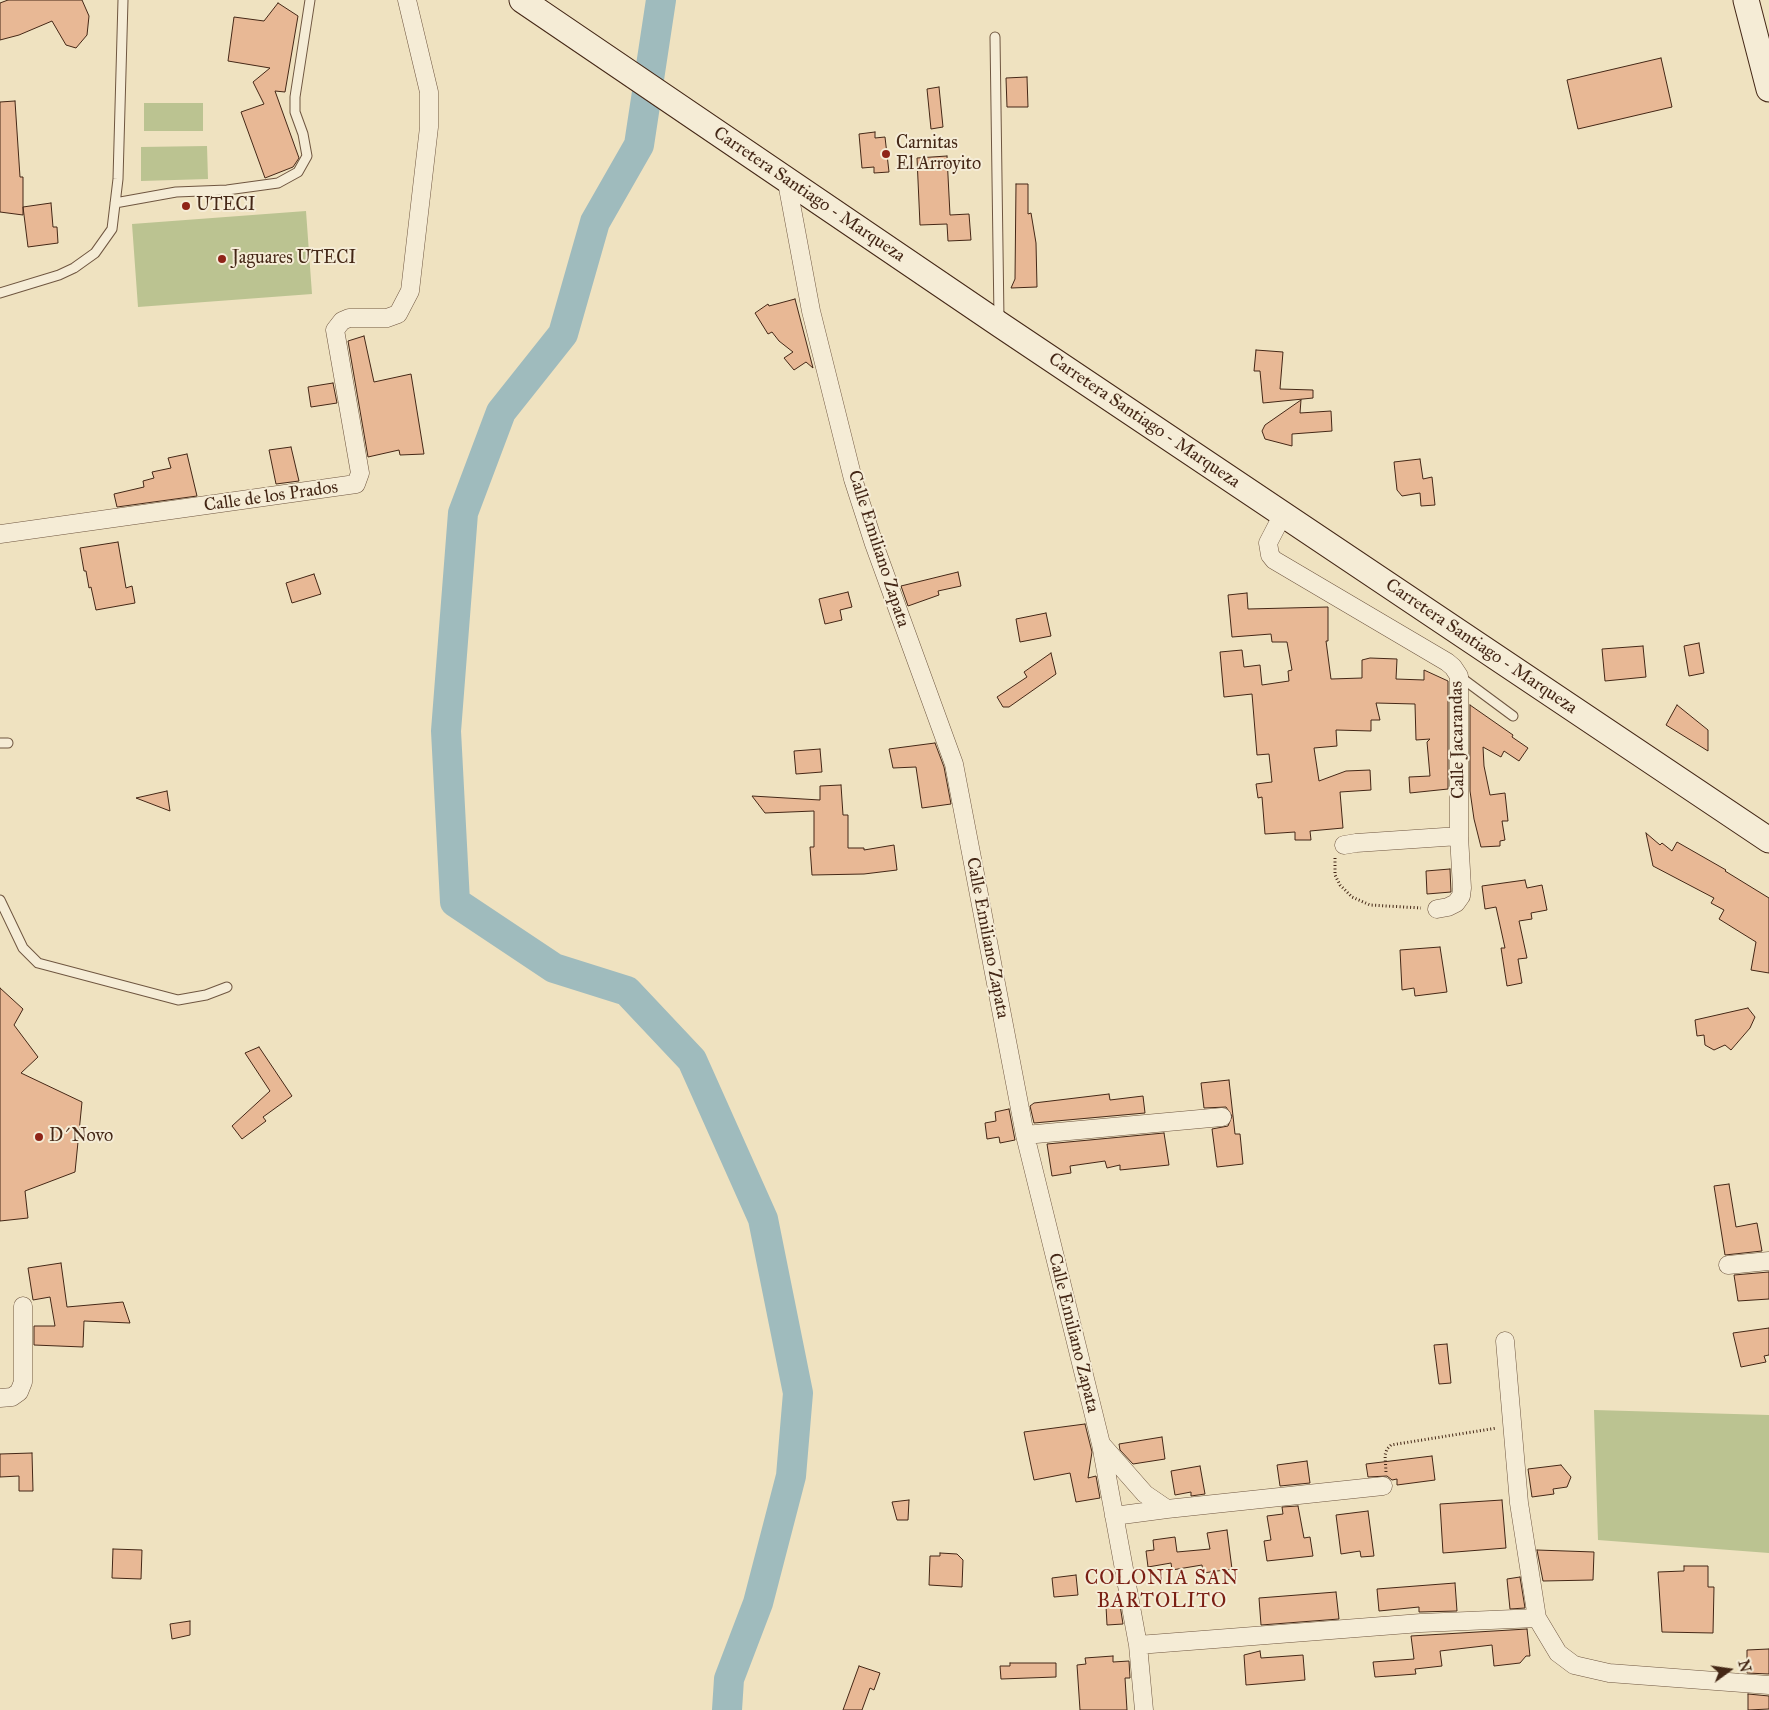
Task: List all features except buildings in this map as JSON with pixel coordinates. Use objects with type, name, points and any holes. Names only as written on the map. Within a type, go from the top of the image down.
[{"type":"main road","name":"Carretera Santiago - Marqueza","points":[[522,0],[548,9],[597,51],[705,126],[786,177],[999,324],[1769,840]]},
{"type":"main road","points":[[1746,0],[1763,44],[1769,89]]},
{"type":"street","name":"Calle de los Prados","points":[[0,534],[356,484],[360,473],[335,330],[342,321],[349,318],[387,318],[398,314],[410,291],[429,127],[429,101],[420,51],[407,0]]},
{"type":"street","name":"Calle Emiliano Zapata","points":[[786,177],[810,312],[853,479],[874,544],[954,764],[1024,1136],[1101,1444],[1138,1645],[1144,1710]]},
{"type":"street","name":"Calle Jacarandas","points":[[1283,514],[1268,543],[1270,555],[1274,560],[1447,662],[1454,667],[1458,676],[1461,896],[1456,903],[1437,909]]},
{"type":"street","points":[[1344,845],[1356,842],[1460,836]]},
{"type":"street","points":[[1024,1136],[1222,1117]]},
{"type":"street","points":[[1728,1265],[1769,1261]]},
{"type":"street","points":[[0,1398],[12,1397],[19,1392],[23,1382],[23,1306]]},
{"type":"street","points":[[1505,1341],[1519,1503],[1537,1618],[1543,1631],[1558,1653],[1574,1665],[1609,1673],[1769,1685]]},
{"type":"street","points":[[1101,1444],[1145,1494],[1167,1509]]},
{"type":"street","points":[[1114,1516],[1384,1486]]},
{"type":"street","points":[[1138,1645],[1421,1623],[1537,1618]]},
{"type":"lane","points":[[0,293],[58,275],[74,268],[95,253],[112,228],[118,179],[123,0]]},
{"type":"lane","points":[[115,203],[176,192],[227,190],[278,183],[286,181],[298,172],[307,156],[303,134],[295,112],[295,97],[310,0]]},
{"type":"lane","points":[[995,37],[1000,269],[999,324]]},
{"type":"lane","points":[[1458,676],[1513,716]]},
{"type":"lane","points":[[0,900],[23,948],[30,957],[44,966],[178,1000],[206,995],[228,987]]},
{"type":"path","points":[[1344,845],[1337,851],[1334,861],[1335,875],[1340,885],[1352,897],[1370,905],[1437,909]]},
{"type":"path","points":[[1384,1486],[1386,1481],[1386,1449],[1391,1445],[1512,1425]]},
{"type":"green space","points":[[144,103],[203,103],[203,131],[144,131]]},
{"type":"green space","points":[[207,146],[208,179],[141,181],[141,147]]},
{"type":"green space","name":"Jaguares UTECI","points":[[306,211],[312,294],[138,307],[132,224]]},
{"type":"green space","points":[[1594,1410],[1769,1415],[1769,1553],[1598,1540]]},
{"type":"waterway","points":[[661,0],[639,145],[595,222],[563,334],[501,412],[463,513],[446,731],[455,902],[554,968],[627,991],[692,1060],[763,1219],[798,1393],[791,1476],[758,1603],[729,1679],[727,1710]]},
{"type":"place","name":"Carnitas El Arroyito","points":[[886,154]]},
{"type":"place","name":"UTECI","points":[[186,206]]},
{"type":"place","name":"Jaguares UTECI","points":[[222,259]]},
{"type":"place","name":"D´Novo","points":[[39,1137]]},
{"type":"district","name":"COLONIA SAN BARTOLITO","points":[[1162,1590]]}]
